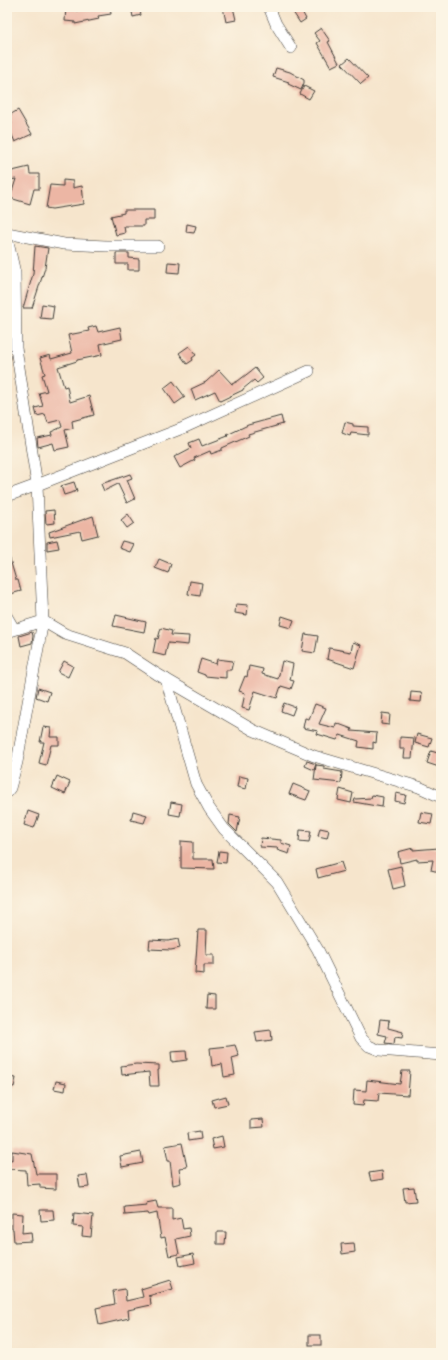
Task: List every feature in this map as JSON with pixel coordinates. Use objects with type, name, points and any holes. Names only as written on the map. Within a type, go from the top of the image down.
[{"type":"street","points":[[269,7],[276,24],[291,48]]},
{"type":"street","points":[[7,233],[64,244],[158,246]]},
{"type":"street","points":[[7,238],[15,272],[16,348],[37,486],[43,621],[17,762],[10,788],[7,792]]},
{"type":"street","points":[[7,496],[37,486],[183,428],[309,371]]},
{"type":"street","points":[[7,617],[11,631],[43,621],[66,634],[125,653],[253,730],[314,756],[419,788],[441,797]]},
{"type":"street","points":[[166,679],[196,784],[208,808],[224,829],[260,864],[281,888],[318,950],[361,1038],[369,1046],[379,1050],[441,1055]]},
{"type":"building","points":[[66,7],[76,8],[76,11],[94,7],[110,7],[111,14],[98,16],[99,19],[75,24],[75,22],[65,21]]},
{"type":"building","points":[[131,7],[139,7],[141,15],[133,17]]},
{"type":"building","points":[[223,7],[233,7],[236,20],[226,22]]},
{"type":"building","points":[[300,8],[306,19],[300,23],[293,12]]},
{"type":"building","points":[[321,28],[330,41],[328,42],[339,63],[331,67],[317,43],[320,41],[314,33]]},
{"type":"building","points":[[349,58],[368,78],[361,84],[342,64]]},
{"type":"building","points":[[276,68],[290,72],[304,80],[301,90],[288,84],[289,82],[273,77]]},
{"type":"building","points":[[304,86],[314,91],[309,99],[300,94]]},
{"type":"building","points":[[18,110],[32,134],[15,142],[8,126],[12,124],[8,116]]},
{"type":"building","points":[[29,167],[30,174],[39,174],[39,189],[34,189],[30,204],[10,198],[16,179],[9,180],[8,172]]},
{"type":"building","points":[[63,180],[73,181],[73,188],[82,186],[84,204],[52,209],[46,208],[50,185],[63,186]]},
{"type":"building","points":[[124,210],[154,210],[154,220],[144,220],[144,226],[124,226],[125,233],[116,235],[111,216],[124,213]]},
{"type":"building","points":[[187,224],[196,226],[194,233],[186,232]]},
{"type":"building","points":[[35,246],[48,248],[45,268],[32,308],[23,308],[33,274]]},
{"type":"building","points":[[116,253],[129,253],[129,258],[139,259],[139,270],[128,270],[128,264],[116,264]]},
{"type":"building","points":[[168,262],[180,263],[179,273],[167,272]]},
{"type":"building","points":[[42,304],[54,306],[52,319],[40,318]]},
{"type":"building","points":[[96,326],[98,332],[120,327],[122,339],[100,344],[102,355],[77,360],[58,367],[64,387],[67,386],[70,402],[89,396],[94,415],[72,421],[73,428],[65,430],[69,447],[55,450],[53,443],[38,447],[37,438],[52,435],[51,432],[62,427],[60,420],[48,423],[45,414],[37,416],[35,408],[43,406],[39,393],[47,391],[42,375],[45,374],[40,358],[50,355],[51,359],[72,353],[68,335],[89,331],[88,328]]},
{"type":"building","points":[[189,346],[196,355],[192,358],[193,360],[187,364],[179,353]]},
{"type":"building","points":[[255,368],[263,378],[257,383],[254,380],[243,390],[220,401],[215,391],[195,400],[191,389],[206,382],[219,370],[232,384]]},
{"type":"building","points":[[173,381],[185,397],[175,404],[164,388]]},
{"type":"building","points":[[281,416],[283,424],[248,434],[249,436],[222,448],[222,450],[211,454],[210,451],[194,458],[195,460],[180,468],[174,457],[191,448],[189,443],[199,439],[202,446],[228,436],[227,435],[248,425]]},
{"type":"building","points":[[345,422],[353,424],[353,426],[368,427],[368,435],[351,433],[350,436],[342,433]]},
{"type":"building","points":[[130,474],[132,478],[127,480],[135,499],[127,503],[118,484],[104,491],[101,484]]},
{"type":"building","points":[[74,482],[77,491],[64,495],[61,486]]},
{"type":"building","points":[[54,510],[55,523],[46,524],[45,511]]},
{"type":"building","points":[[128,514],[134,523],[127,528],[121,520]]},
{"type":"building","points":[[93,516],[98,535],[82,539],[80,531],[50,537],[49,532]]},
{"type":"building","points":[[57,540],[59,548],[47,550],[47,542]]},
{"type":"building","points":[[122,541],[134,544],[130,552],[119,548]]},
{"type":"building","points":[[7,556],[9,556],[21,591],[7,595]]},
{"type":"building","points":[[159,559],[171,564],[168,573],[155,568]]},
{"type":"building","points":[[190,581],[202,583],[200,596],[188,594]]},
{"type":"building","points":[[236,604],[248,605],[247,615],[235,613]]},
{"type":"building","points":[[116,615],[146,622],[144,632],[113,626]]},
{"type":"building","points":[[282,616],[294,620],[291,628],[280,625]]},
{"type":"building","points":[[161,628],[172,631],[171,635],[189,636],[188,645],[168,643],[165,656],[153,653],[156,638],[158,639]]},
{"type":"building","points":[[32,632],[32,643],[21,646],[19,636]]},
{"type":"building","points":[[305,634],[318,636],[315,653],[302,651]]},
{"type":"building","points":[[353,642],[361,645],[354,668],[327,659],[329,648],[351,652]]},
{"type":"building","points":[[201,659],[216,664],[217,659],[233,661],[231,670],[226,670],[226,678],[205,676],[197,672]]},
{"type":"building","points":[[64,661],[73,666],[68,677],[58,672]]},
{"type":"building","points":[[282,661],[293,664],[290,680],[294,681],[291,689],[281,686],[277,698],[255,691],[249,710],[242,708],[245,693],[239,691],[245,676],[247,677],[249,666],[263,669],[262,674],[278,679]]},
{"type":"building","points":[[38,688],[50,692],[47,701],[36,697]]},
{"type":"building","points":[[411,692],[422,693],[421,702],[410,701]]},
{"type":"building","points":[[284,703],[295,707],[292,715],[281,711]]},
{"type":"building","points":[[315,704],[326,708],[319,724],[335,728],[336,723],[352,729],[351,731],[377,733],[376,743],[373,742],[373,749],[358,747],[359,741],[340,735],[337,740],[317,734],[318,731],[303,728],[305,718],[309,719]]},
{"type":"building","points":[[382,713],[390,714],[389,725],[381,724]]},
{"type":"building","points":[[43,727],[51,728],[50,737],[59,737],[59,745],[51,745],[46,765],[39,763],[44,742],[40,742]]},
{"type":"building","points":[[417,734],[432,738],[429,747],[415,743]]},
{"type":"building","points":[[400,737],[414,738],[412,758],[404,758],[405,749],[400,749]]},
{"type":"building","points":[[431,751],[441,754],[439,767],[427,763]]},
{"type":"building","points":[[307,761],[316,764],[314,770],[305,766]]},
{"type":"building","points":[[316,765],[324,766],[324,769],[342,772],[341,783],[314,780]]},
{"type":"building","points":[[57,776],[70,782],[65,794],[52,788]]},
{"type":"building","points":[[239,776],[248,778],[246,789],[237,787]]},
{"type":"building","points":[[293,784],[310,791],[306,800],[289,794]]},
{"type":"building","points":[[340,789],[353,793],[351,803],[338,800]]},
{"type":"building","points":[[396,793],[406,795],[404,803],[395,801]]},
{"type":"building","points":[[372,795],[383,797],[382,807],[354,802],[355,799],[371,798]]},
{"type":"building","points":[[171,802],[182,804],[180,816],[169,814]]},
{"type":"building","points":[[28,811],[39,815],[34,828],[24,825]]},
{"type":"building","points":[[133,811],[147,815],[144,823],[131,820]]},
{"type":"building","points":[[421,812],[433,814],[431,824],[419,822]]},
{"type":"building","points":[[230,815],[240,817],[237,832],[229,824]]},
{"type":"building","points":[[320,828],[329,830],[327,838],[318,836]]},
{"type":"building","points":[[300,830],[311,831],[309,842],[299,841]]},
{"type":"building","points":[[261,838],[281,840],[281,843],[291,846],[289,854],[277,850],[278,848],[260,847]]},
{"type":"building","points":[[181,841],[193,842],[193,859],[213,859],[214,869],[181,868]]},
{"type":"building","points":[[413,848],[413,850],[439,848],[438,859],[441,860],[439,872],[431,870],[433,860],[417,861],[417,859],[400,863],[398,852]]},
{"type":"building","points":[[219,851],[227,852],[226,863],[217,862]]},
{"type":"building","points":[[341,862],[344,871],[318,878],[316,869]]},
{"type":"building","points":[[401,866],[405,886],[393,889],[388,869]]},
{"type":"building","points":[[198,930],[207,930],[206,955],[214,955],[214,965],[204,965],[204,974],[195,973]]},
{"type":"building","points":[[178,939],[180,948],[171,950],[149,949],[150,940],[168,941]]},
{"type":"building","points":[[207,995],[215,996],[215,1009],[206,1009]]},
{"type":"building","points":[[380,1020],[389,1021],[388,1028],[403,1032],[402,1038],[395,1037],[394,1044],[385,1043],[387,1036],[378,1034]]},
{"type":"building","points":[[271,1030],[272,1040],[257,1042],[255,1032]]},
{"type":"building","points":[[235,1045],[239,1056],[232,1058],[235,1075],[224,1077],[222,1064],[212,1066],[210,1048]]},
{"type":"building","points":[[186,1051],[187,1060],[172,1062],[171,1052]]},
{"type":"building","points":[[136,1064],[159,1065],[159,1086],[150,1086],[149,1072],[122,1075],[121,1066]]},
{"type":"building","points":[[402,1071],[410,1071],[408,1095],[379,1093],[378,1101],[364,1100],[363,1106],[353,1105],[354,1090],[366,1091],[367,1080],[400,1084]]},
{"type":"building","points":[[7,1077],[16,1078],[14,1087],[7,1086]]},
{"type":"building","points":[[56,1081],[66,1083],[65,1091],[54,1089]]},
{"type":"building","points":[[226,1096],[228,1104],[214,1107],[212,1100]]},
{"type":"building","points":[[263,1119],[264,1127],[251,1128],[251,1120]]},
{"type":"building","points":[[200,1131],[201,1139],[188,1141],[187,1133]]},
{"type":"building","points":[[222,1136],[224,1147],[213,1149],[211,1139]]},
{"type":"building","points":[[182,1143],[187,1167],[179,1168],[181,1183],[173,1185],[170,1161],[168,1161],[165,1146]]},
{"type":"building","points":[[12,1151],[32,1154],[36,1174],[56,1174],[56,1189],[40,1188],[40,1184],[27,1185],[26,1170],[7,1169],[7,1159],[12,1160]]},
{"type":"building","points":[[141,1152],[143,1163],[122,1167],[120,1156]]},
{"type":"building","points":[[382,1171],[383,1179],[371,1181],[369,1173]]},
{"type":"building","points":[[87,1175],[89,1187],[80,1188],[78,1176]]},
{"type":"building","points":[[414,1187],[416,1201],[405,1202],[403,1188]]},
{"type":"building","points":[[156,1201],[158,1208],[172,1208],[172,1220],[181,1218],[183,1229],[189,1228],[190,1236],[176,1239],[179,1254],[169,1256],[165,1237],[161,1238],[157,1213],[149,1215],[148,1213],[125,1215],[124,1207],[147,1205],[146,1203]]},
{"type":"building","points":[[40,1210],[53,1210],[54,1220],[41,1221]]},
{"type":"building","points":[[12,1213],[23,1214],[22,1233],[31,1232],[32,1241],[14,1242]]},
{"type":"building","points":[[74,1213],[93,1215],[91,1237],[82,1236],[83,1227],[73,1226]]},
{"type":"building","points":[[217,1232],[226,1232],[225,1244],[217,1244]]},
{"type":"building","points":[[354,1243],[355,1252],[342,1254],[341,1244]]},
{"type":"building","points":[[193,1254],[195,1263],[180,1266],[178,1257]]},
{"type":"building","points":[[170,1280],[173,1289],[148,1296],[150,1296],[151,1305],[128,1310],[129,1318],[99,1325],[96,1308],[115,1304],[113,1291],[125,1289],[126,1301],[143,1297],[141,1289]]},
{"type":"building","points":[[309,1335],[321,1335],[321,1345],[309,1345]]}]
